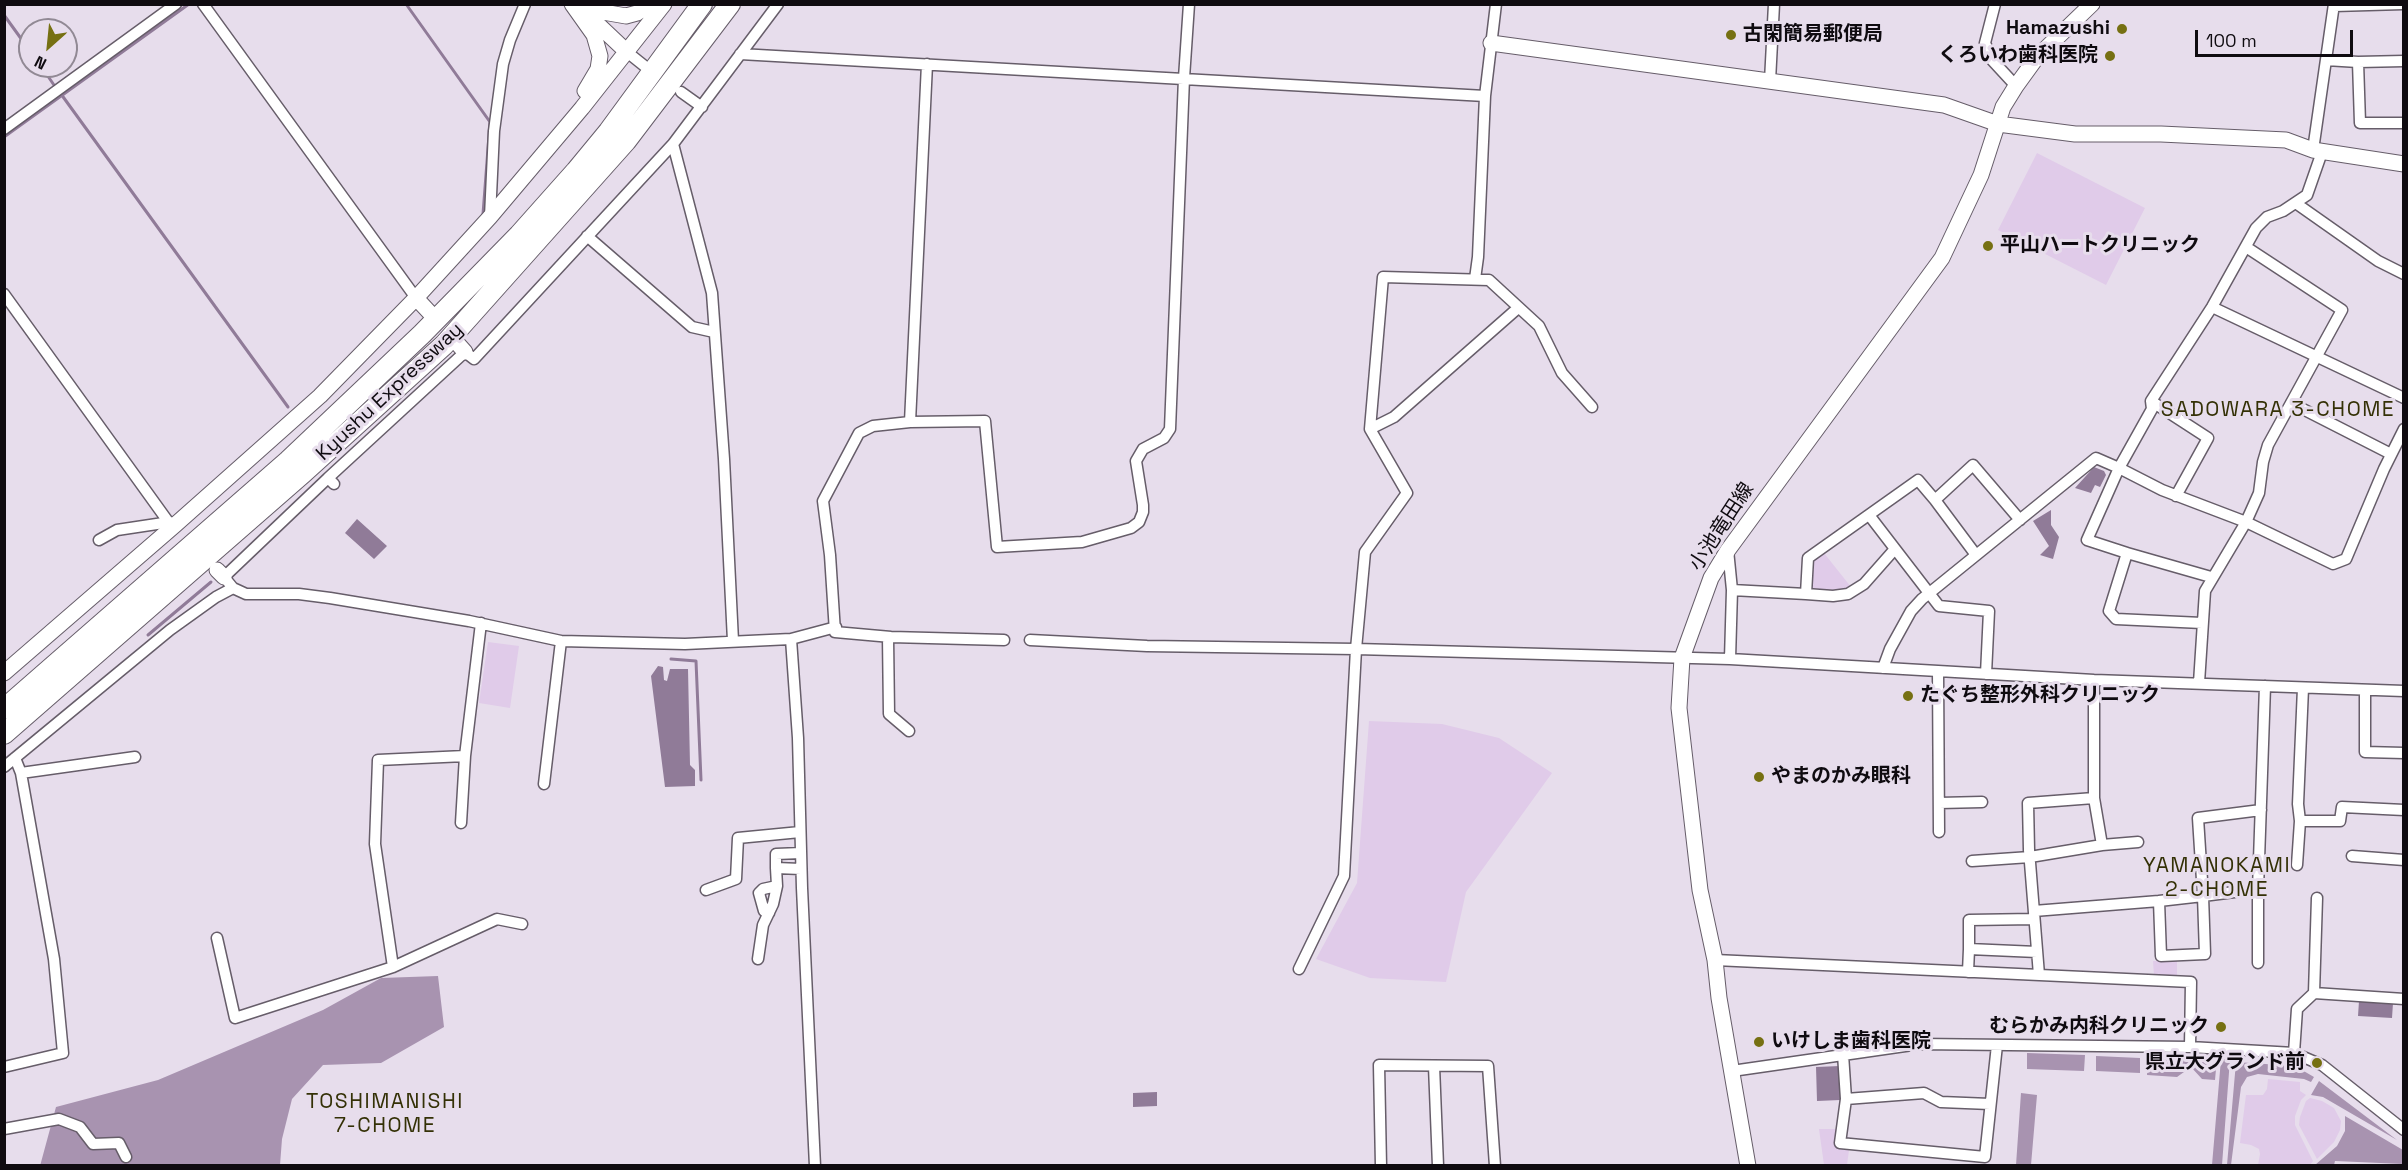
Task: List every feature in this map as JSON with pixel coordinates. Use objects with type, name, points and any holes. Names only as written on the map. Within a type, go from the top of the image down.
[{"type":"highway","name":"Kyushu Expressway","points":[[4,709],[288,460],[430,326],[519,235],[576,171],[609,131],[702,4]]},
{"type":"highway","name":"Kyushu Expressway","points":[[4,734],[286,488],[444,345],[626,141],[730,4]]},
{"type":"street","points":[[4,129],[176,4]]},
{"type":"street","points":[[203,4],[416,298],[430,312]]},
{"type":"street","points":[[490,217],[494,132],[502,73],[510,40],[525,4]]},
{"type":"street","points":[[581,6],[626,16],[650,4]]},
{"type":"street","points":[[4,673],[320,396],[416,298],[490,217],[664,4]]},
{"type":"street","points":[[4,766],[170,630],[216,597],[225,578],[331,481],[461,348],[474,358],[673,144],[778,4]]},
{"type":"street","points":[[1004,640],[888,637],[835,632],[823,501],[860,433],[873,426],[910,422],[985,421],[997,547],[1082,542],[1131,528],[1139,522],[1143,512],[1136,461],[1143,449],[1164,438],[1170,429],[1189,4]]},
{"type":"street","points":[[1475,279],[1485,96],[1496,4]]},
{"type":"street","points":[[1770,81],[1774,4]]},
{"type":"street","points":[[1995,4],[1985,43],[1992,60],[2016,86]]},
{"type":"street","name":"小池竜田線","points":[[1748,1166],[1715,960],[1700,890],[1679,708],[1682,658],[1711,578],[1728,550],[1942,258],[1981,175],[2003,107],[2016,86],[2037,57],[2092,4]]},
{"type":"street","points":[[2211,577],[2087,540],[2119,468],[2152,409],[2151,401],[2212,308],[2256,228],[2267,217],[2297,204],[2307,195],[2317,151],[2334,5],[2403,4]]},
{"type":"street","points":[[551,144],[598,69],[598,46],[581,6]]},
{"type":"street","points":[[581,6],[627,52],[647,68]]},
{"type":"street","points":[[1491,43],[1944,105],[1998,124],[2076,134],[2161,134],[2286,140],[2317,151],[2403,164]]},
{"type":"street","points":[[740,54],[1485,96]]},
{"type":"street","points":[[2326,60],[2358,62],[2403,60]]},
{"type":"street","points":[[2358,62],[2360,123],[2403,123]]},
{"type":"street","points":[[910,422],[927,64]]},
{"type":"street","points":[[681,92],[702,107]]},
{"type":"street","points":[[673,144],[712,293],[724,459],[733,641]]},
{"type":"street","points":[[2297,204],[2378,261],[2403,274]]},
{"type":"street","points":[[587,236],[692,327],[714,332]]},
{"type":"street","points":[[2199,683],[2205,591],[2211,577],[2246,522],[2259,493],[2268,445],[2342,310],[2246,246]]},
{"type":"street","points":[[1299,969],[1344,876],[1356,649],[1365,552],[1407,494],[1370,429],[1383,277],[1489,280],[1539,326],[1562,374],[1592,407]]},
{"type":"street","points":[[4,294],[172,525],[187,538]]},
{"type":"street","points":[[1370,429],[1395,417],[1518,308]]},
{"type":"street","points":[[2212,308],[2403,398]]},
{"type":"street","points":[[2151,401],[2208,438],[2176,496]]},
{"type":"street","points":[[2291,403],[2391,454]]},
{"type":"street","points":[[1883,668],[1890,649],[1911,611],[1929,593],[2096,458],[2176,496],[2246,522],[2333,564],[2346,559],[2403,429]]},
{"type":"street","points":[[1935,500],[1973,465],[2020,520]]},
{"type":"street","points":[[1806,594],[1808,558],[1918,480],[1976,555]]},
{"type":"street","points":[[1869,515],[1939,606],[1989,611],[1986,674]]},
{"type":"street","points":[[99,540],[117,530],[172,525]]},
{"type":"street","points":[[1728,550],[1732,590],[1730,659]]},
{"type":"street","points":[[1732,590],[1833,596],[1848,594],[1864,584],[1894,550]]},
{"type":"street","points":[[2127,553],[2109,611],[2116,619],[2202,623]]},
{"type":"street","points":[[225,578],[246,594],[299,594],[330,598],[481,623],[561,641],[685,645],[791,639],[836,627]]},
{"type":"street","points":[[461,823],[465,756],[481,623]]},
{"type":"street","points":[[888,637],[889,714],[909,730]]},
{"type":"street","points":[[791,639],[798,738],[801,869],[815,1166]]},
{"type":"street","points":[[1030,640],[1147,646],[1730,659],[2094,680],[2403,691]]},
{"type":"street","points":[[544,784],[561,641]]},
{"type":"street","points":[[1938,671],[1939,832]]},
{"type":"street","points":[[2094,680],[2094,798],[2102,845]]},
{"type":"street","points":[[2259,963],[2258,889],[2265,686]]},
{"type":"street","points":[[2297,865],[2303,688]]},
{"type":"street","points":[[2365,690],[2365,752],[2403,753]]},
{"type":"street","points":[[393,967],[375,844],[378,760],[465,756]]},
{"type":"street","points":[[21,773],[135,757]]},
{"type":"street","points":[[4,1067],[63,1053],[54,959],[21,773],[15,758]]},
{"type":"street","points":[[2039,975],[2028,802],[2094,798]]},
{"type":"street","points":[[1939,803],[1982,801]]},
{"type":"street","points":[[2300,821],[2340,821],[2342,807],[2403,810]]},
{"type":"street","points":[[2159,901],[2161,956],[2205,954],[2198,818],[2261,810]]},
{"type":"street","points":[[706,890],[735,879],[738,838],[800,832]]},
{"type":"street","points":[[1972,861],[2030,857],[2102,845],[2138,842]]},
{"type":"street","points":[[758,959],[763,925],[777,886],[776,854],[801,853]]},
{"type":"street","points":[[2352,856],[2403,860]]},
{"type":"street","points":[[776,868],[801,869]]},
{"type":"street","points":[[769,913],[764,911],[759,893],[770,886],[777,886]]},
{"type":"street","points":[[1968,972],[1969,920],[2034,915],[2258,889]]},
{"type":"street","points":[[2294,1053],[2297,1009],[2314,993],[2317,898]]},
{"type":"street","points":[[217,938],[236,1018],[393,967],[497,919],[522,924]]},
{"type":"street","points":[[1969,949],[2037,951]]},
{"type":"street","points":[[1715,960],[2191,982],[2190,1047]]},
{"type":"street","points":[[2314,993],[2403,999]]},
{"type":"street","points":[[1731,1071],[1919,1044],[2190,1047],[2294,1053],[2322,1065],[2403,1130]]},
{"type":"street","points":[[1843,1054],[1846,1099],[1840,1143],[1985,1157],[1997,1045]]},
{"type":"street","points":[[1380,1166],[1379,1065],[1488,1066],[1495,1166]]},
{"type":"street","points":[[1434,1066],[1438,1166]]},
{"type":"street","points":[[1846,1099],[1924,1093],[1941,1102],[1990,1104]]},
{"type":"street","points":[[4,1129],[59,1119],[80,1127],[93,1144],[118,1143],[126,1157]]},
{"type":"shaded area","points":[[2037,153],[2145,208],[2106,285],[1998,230]]},
{"type":"shaded area","points":[[2094,467],[2104,471],[2106,475],[2100,487],[2095,485],[2091,493],[2075,488]]},
{"type":"shaded area","points":[[2051,510],[2051,525],[2059,537],[2053,559],[2040,555],[2049,546],[2033,521]]},
{"type":"shaded area","points":[[357,519],[387,546],[374,559],[345,533]]},
{"type":"shaded area","points":[[1824,553],[1851,587],[1840,593],[1814,590],[1810,584],[1812,562]]},
{"type":"shaded area","points":[[488,642],[519,646],[510,708],[479,703]]},
{"type":"shaded area","points":[[658,666],[663,667],[664,680],[667,681],[670,669],[688,669],[690,765],[695,770],[695,786],[665,787],[651,676]]},
{"type":"shaded area","points":[[1369,721],[1442,724],[1499,738],[1552,773],[1466,892],[1446,982],[1370,978],[1316,959],[1357,883]]},
{"type":"shaded area","points":[[2153,961],[2177,961],[2177,976],[2154,976]]},
{"type":"shaded area","points":[[438,976],[444,1027],[381,1063],[323,1065],[292,1099],[282,1139],[280,1165],[40,1166],[56,1107],[158,1080],[323,1010],[381,978]]},
{"type":"shaded area","points":[[2359,1001],[2393,1003],[2392,1018],[2358,1016]]},
{"type":"shaded area","points":[[2027,1053],[2085,1055],[2084,1071],[2027,1069]]},
{"type":"shaded area","points":[[2148,1055],[2217,1058],[2215,1080],[2202,1079],[2191,1067],[2177,1077],[2147,1075]]},
{"type":"shaded area","points":[[2096,1056],[2140,1058],[2140,1073],[2096,1071]]},
{"type":"shaded area","points":[[2221,1059],[2230,1059],[2222,1165],[2212,1165]]},
{"type":"shaded area","points":[[2236,1062],[2295,1066],[2314,1077],[2311,1082],[2304,1079],[2258,1074],[2247,1077],[2241,1087],[2231,1165],[2227,1165]]},
{"type":"shaded area","points":[[1840,1066],[1840,1100],[1817,1101],[1816,1067]]},
{"type":"shaded area","points":[[2268,1079],[2300,1082],[2300,1091],[2306,1095],[2301,1100],[2295,1116],[2295,1125],[2313,1161],[2310,1165],[2258,1165],[2259,1149],[2240,1143],[2246,1095],[2263,1095],[2267,1089]]},
{"type":"shaded area","points":[[2319,1081],[2397,1140],[2323,1097],[2311,1095]]},
{"type":"shaded area","points":[[1157,1092],[1157,1106],[1133,1107],[1133,1093]]},
{"type":"shaded area","points":[[2021,1093],[2037,1095],[2031,1165],[2016,1165]]},
{"type":"shaded area","points":[[2310,1098],[2322,1101],[2334,1108],[2341,1121],[2340,1130],[2334,1142],[2317,1159],[2299,1125],[2306,1101]]},
{"type":"shaded area","points":[[2345,1116],[2403,1150],[2403,1164],[2335,1161],[2334,1165],[2315,1165],[2337,1146],[2345,1131]]},
{"type":"shaded area","points":[[1819,1129],[1839,1129],[1836,1148],[1849,1150],[1847,1165],[1824,1165]]},
{"type":"waterway","points":[[4,137],[189,4]]},
{"type":"waterway","points":[[406,4],[490,122],[483,214]]},
{"type":"waterway","points":[[4,15],[18,34]]},
{"type":"waterway","points":[[49,78],[56,88]]},
{"type":"waterway","points":[[61,94],[288,407]]},
{"type":"waterway","points":[[148,635],[211,582]]},
{"type":"waterway","points":[[671,659],[696,661],[701,780]]},
{"type":"place","name":"Hamazushi","points":[[2122,29]]},
{"type":"place","name":"古閑簡易郵便局","points":[[1731,35]]},
{"type":"place","name":"くろいわ歯科医院","points":[[2110,56]]},
{"type":"place","name":"平山ハートクリニック","points":[[1988,246]]},
{"type":"place","name":"たぐち整形外科クリニック","points":[[1908,696]]},
{"type":"place","name":"やまのかみ眼科","points":[[1759,777]]},
{"type":"place","name":"むらかみ内科クリニック","points":[[2221,1027]]},
{"type":"place","name":"いけしま歯科医院","points":[[1759,1042]]},
{"type":"place","name":"県立大グランド前","points":[[2317,1063]]},
{"type":"district","name":"SADOWARA 3-CHOME","points":[[2278,410]]},
{"type":"district","name":"YAMANOKAMI 2-CHOME","points":[[2217,878]]},
{"type":"district","name":"TOSHIMANISHI 7-CHOME","points":[[385,1114]]}]
